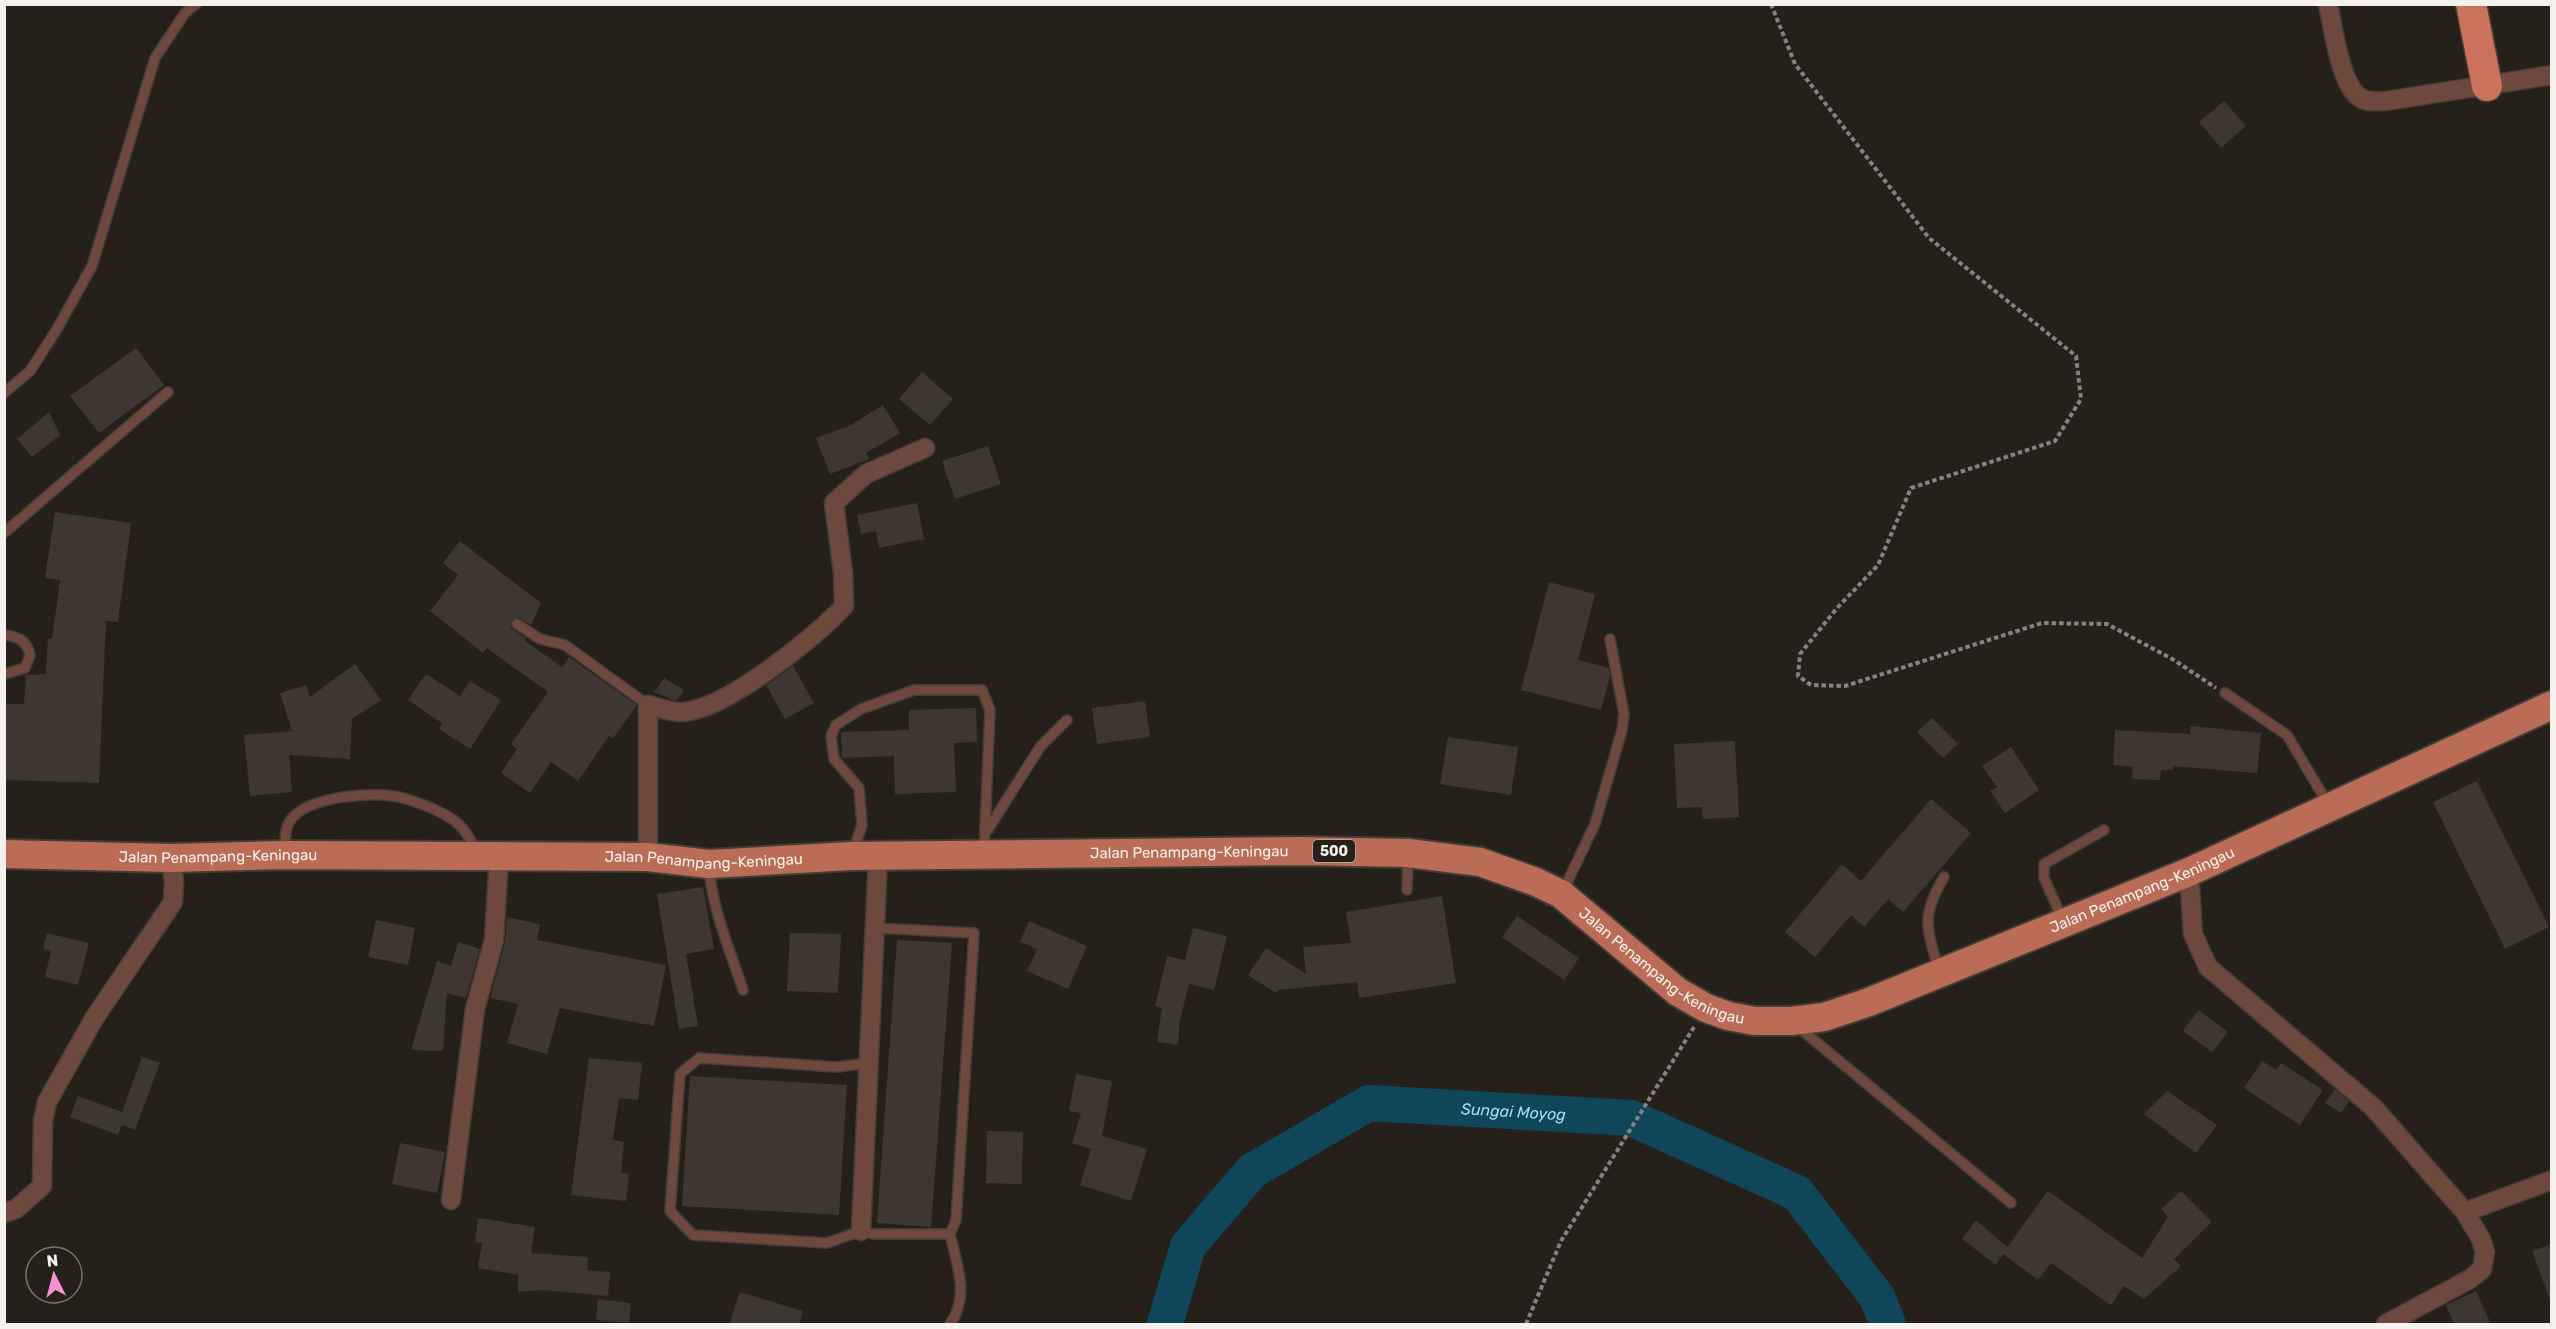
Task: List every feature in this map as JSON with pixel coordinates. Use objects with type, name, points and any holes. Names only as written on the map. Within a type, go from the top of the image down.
[{"type":"highway","points":[[2470,4],[2487,86]]},
{"type":"main road","name":"Jalan Penampang-Keningau","points":[[4,854],[171,858],[286,855],[648,857],[709,864],[865,857],[985,844],[1408,853],[1480,862],[1536,882],[1561,894],[1678,992],[1706,1008],[1728,1016],[1755,1021],[1791,1021],[1824,1017],[1939,974],[2189,872],[2552,705]]},
{"type":"street","points":[[2328,4],[2349,85],[2359,97],[2368,101],[2386,101],[2552,75]]},
{"type":"street","points":[[648,857],[648,705],[672,711],[700,708],[760,676],[823,629],[844,606],[843,573],[834,503],[866,474],[925,448]]},
{"type":"street","points":[[451,1200],[475,1009],[494,939],[488,857]]},
{"type":"street","points":[[861,1231],[875,928],[865,857]]},
{"type":"street","points":[[4,1213],[16,1209],[42,1186],[43,1121],[47,1101],[94,1017],[173,902],[174,880],[171,858]]},
{"type":"street","points":[[2189,872],[2193,934],[2208,967],[2366,1100],[2465,1212],[2481,1239],[2485,1252],[2481,1269],[2470,1279],[2386,1324]]},
{"type":"street","points":[[2465,1212],[2552,1180]]},
{"type":"lane","points":[[4,393],[30,371],[57,329],[92,266],[155,58],[185,13],[196,4]]},
{"type":"lane","points":[[4,532],[168,392]]},
{"type":"lane","points":[[517,624],[540,639],[565,645],[648,705]]},
{"type":"lane","points":[[4,674],[24,668],[30,656],[24,643],[13,635],[5,634]]},
{"type":"lane","points":[[1561,894],[1595,824],[1622,730],[1624,714],[1610,639]]},
{"type":"lane","points":[[865,857],[859,788],[834,759],[831,736],[836,725],[861,709],[914,690],[982,690],[990,710],[985,844]]},
{"type":"lane","points":[[2225,693],[2287,735],[2330,806]]},
{"type":"lane","points":[[985,844],[1040,747],[1067,720]]},
{"type":"lane","points":[[286,855],[284,840],[290,821],[310,804],[360,795],[384,795],[401,797],[455,822],[488,857]]},
{"type":"lane","points":[[2064,922],[2044,878],[2044,864],[2104,830]]},
{"type":"lane","points":[[1407,890],[1408,853]]},
{"type":"lane","points":[[709,864],[713,896],[743,990]]},
{"type":"lane","points":[[1939,974],[1926,922],[1930,901],[1944,877]]},
{"type":"lane","points":[[875,928],[974,933],[956,1220],[950,1234],[962,1291],[950,1324]]},
{"type":"lane","points":[[1791,1021],[2010,1203]]},
{"type":"lane","points":[[868,1063],[837,1067],[699,1059],[680,1074],[670,1211],[693,1235],[827,1244],[861,1231],[873,1234],[950,1234]]},
{"type":"path","points":[[1772,4],[1795,64],[1929,238],[2076,356],[2080,399],[2055,441],[1911,488],[1878,565],[1837,608],[1800,654],[1798,676],[1811,685],[1845,686],[2042,623],[2108,624],[2174,660],[2225,693]]},
{"type":"path","points":[[1526,1324],[1561,1241],[1706,1008]]},
{"type":"building","points":[[2224,101],[2246,126],[2221,148],[2199,122]]},
{"type":"building","points":[[136,348],[164,385],[99,433],[70,396]]},
{"type":"building","points":[[922,372],[953,399],[930,425],[899,399]]},
{"type":"building","points":[[883,405],[900,433],[866,453],[869,459],[830,474],[816,438],[851,425]]},
{"type":"building","points":[[49,412],[60,435],[32,457],[17,439]]},
{"type":"building","points":[[988,446],[1001,484],[955,499],[942,461]]},
{"type":"building","points":[[917,503],[924,539],[879,548],[876,531],[861,534],[857,515]]},
{"type":"building","points":[[55,512],[131,523],[118,622],[106,621],[99,783],[4,780],[4,704],[24,704],[26,675],[46,674],[48,639],[52,639],[60,580],[45,578]]},
{"type":"building","points":[[460,541],[541,603],[531,625],[518,617],[511,621],[511,628],[562,667],[569,657],[637,705],[613,738],[609,736],[578,781],[551,762],[530,793],[501,773],[517,749],[511,744],[548,692],[487,648],[483,653],[430,611],[458,575],[443,563]]},
{"type":"building","points":[[1549,582],[1595,594],[1578,660],[1609,668],[1610,676],[1601,710],[1521,690]]},
{"type":"building","points":[[355,664],[381,700],[352,719],[350,759],[289,755],[292,792],[250,796],[244,735],[292,731],[280,693],[306,685],[310,697]]},
{"type":"building","points":[[793,666],[814,703],[785,719],[766,685]]},
{"type":"building","points":[[426,674],[460,696],[470,681],[501,700],[470,749],[439,729],[442,723],[408,700]]},
{"type":"building","points":[[664,678],[684,690],[676,701],[654,692]]},
{"type":"building","points":[[1145,701],[1150,737],[1097,744],[1092,708]]},
{"type":"building","points":[[976,708],[977,742],[954,743],[956,792],[895,794],[894,756],[842,758],[841,732],[909,730],[909,710]]},
{"type":"building","points":[[1932,718],[1958,744],[1943,758],[1917,732]]},
{"type":"building","points":[[2191,726],[2261,733],[2257,773],[2173,766],[2173,770],[2161,770],[2160,780],[2132,779],[2133,767],[2113,765],[2115,730],[2190,734]]},
{"type":"building","points":[[1448,737],[1518,747],[1511,795],[1440,784]]},
{"type":"building","points":[[1735,741],[1739,817],[1703,819],[1702,807],[1677,808],[1674,744]]},
{"type":"building","points":[[2011,747],[2039,790],[2005,813],[1990,791],[1997,787],[1982,766]]},
{"type":"building","points":[[2477,781],[2549,927],[2505,949],[2433,802]]},
{"type":"building","points":[[1931,799],[1971,833],[1903,912],[1888,899],[1864,927],[1851,915],[1815,957],[1785,932],[1842,864],[1861,881]]},
{"type":"building","points":[[703,887],[714,949],[686,954],[698,1026],[679,1029],[657,894]]},
{"type":"building","points":[[1442,896],[1456,983],[1359,998],[1357,982],[1278,990],[1276,993],[1248,975],[1266,948],[1306,974],[1303,947],[1351,943],[1346,912]]},
{"type":"building","points":[[1517,916],[1579,958],[1564,980],[1502,937]]},
{"type":"building","points":[[507,917],[540,924],[537,940],[666,965],[654,1026],[560,1008],[547,1054],[507,1043],[518,1004],[490,998],[505,943]]},
{"type":"building","points":[[376,920],[415,928],[408,965],[368,957]]},
{"type":"building","points":[[1029,921],[1087,946],[1068,989],[1027,971],[1037,949],[1020,942]]},
{"type":"building","points":[[1193,928],[1227,936],[1214,990],[1189,984],[1180,1020],[1178,1045],[1157,1042],[1162,1008],[1155,1006],[1167,956],[1185,960]]},
{"type":"building","points":[[47,933],[89,943],[78,985],[45,977],[51,951],[43,949]]},
{"type":"building","points":[[790,933],[841,934],[838,993],[787,991]]},
{"type":"building","points":[[897,940],[952,943],[931,1227],[877,1223]]},
{"type":"building","points":[[458,942],[480,949],[466,998],[447,993],[443,1051],[411,1050],[437,961],[451,966]]},
{"type":"building","points":[[2198,1010],[2228,1032],[2212,1052],[2183,1031]]},
{"type":"building","points":[[142,1057],[160,1063],[135,1130],[122,1125],[118,1135],[70,1117],[78,1096],[122,1112]]},
{"type":"building","points":[[589,1058],[642,1063],[638,1100],[619,1098],[613,1140],[624,1142],[621,1173],[629,1174],[626,1201],[571,1195]]},
{"type":"building","points":[[2262,1061],[2276,1070],[2281,1063],[2323,1090],[2300,1125],[2244,1088]]},
{"type":"building","points":[[1076,1074],[1112,1081],[1102,1136],[1147,1149],[1131,1201],[1080,1185],[1091,1149],[1072,1143],[1081,1113],[1069,1111]]},
{"type":"building","points":[[690,1076],[847,1085],[839,1215],[682,1206]]},
{"type":"building","points":[[2335,1089],[2349,1101],[2341,1113],[2325,1103]]},
{"type":"building","points":[[2167,1091],[2217,1125],[2196,1153],[2144,1114]]},
{"type":"building","points":[[987,1131],[1023,1132],[1022,1184],[986,1183]]},
{"type":"building","points":[[400,1143],[445,1152],[437,1193],[392,1184]]},
{"type":"building","points":[[2048,1191],[2142,1258],[2168,1217],[2161,1209],[2181,1191],[2212,1222],[2174,1259],[2181,1266],[2144,1299],[2124,1286],[2111,1305],[2051,1263],[2038,1280],[2003,1254],[1996,1265],[1962,1239],[1976,1220],[2007,1247]]},
{"type":"building","points":[[478,1218],[535,1227],[531,1253],[588,1257],[587,1270],[610,1272],[608,1296],[543,1290],[518,1292],[518,1275],[478,1268],[482,1243],[475,1242]]},
{"type":"building","points":[[2552,1244],[2552,1300],[2550,1300],[2532,1251]]},
{"type":"building","points":[[2476,1291],[2491,1324],[2454,1324],[2446,1305]]},
{"type":"building","points":[[740,1292],[803,1311],[799,1324],[729,1324]]},
{"type":"building","points":[[598,1299],[631,1303],[629,1323],[596,1320]]},
{"type":"waterway","name":"Sungai Moyog","points":[[1165,1324],[1188,1246],[1252,1171],[1369,1103],[1631,1118],[1797,1193],[1877,1297],[1888,1324]]}]
